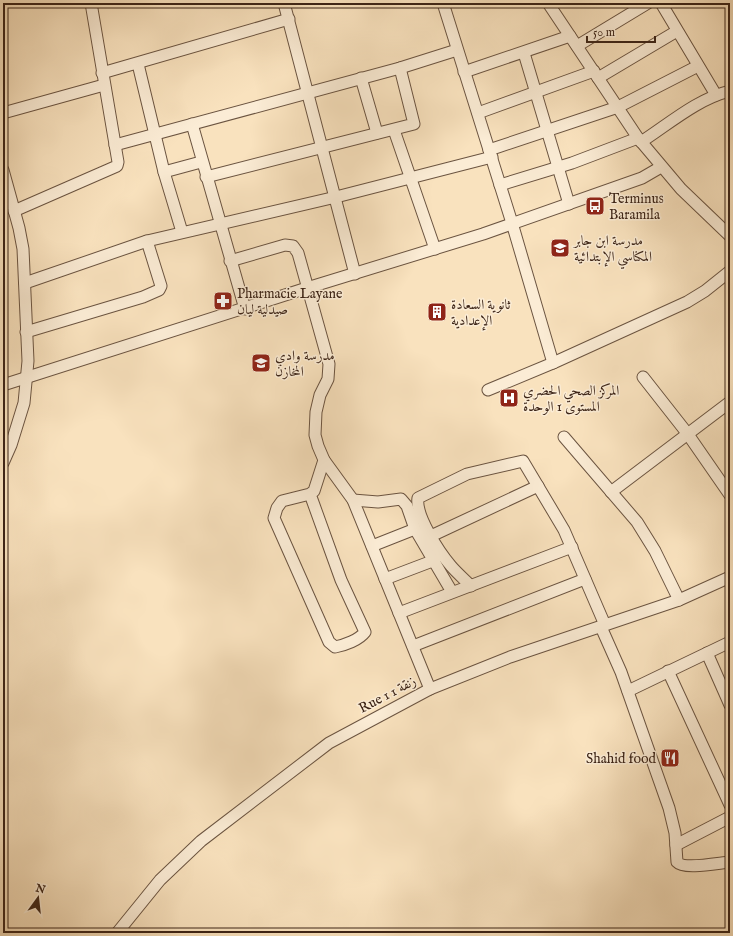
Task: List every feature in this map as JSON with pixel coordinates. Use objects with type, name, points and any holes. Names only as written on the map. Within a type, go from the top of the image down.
[{"type":"street","points":[[14,211],[117,166],[118,162],[91,3]]},
{"type":"street","points":[[284,3],[355,274]]},
{"type":"street","points":[[443,3],[512,223],[553,363]]},
{"type":"street","points":[[577,46],[648,3]]},
{"type":"street","points":[[660,3],[716,95]]},
{"type":"street","points":[[552,4],[570,36],[639,140],[661,167],[730,236]]},
{"type":"street","points":[[102,73],[138,64],[289,19]]},
{"type":"street","points":[[478,113],[536,93],[596,75],[677,31]]},
{"type":"street","points":[[464,72],[570,36]]},
{"type":"street","points":[[115,145],[400,68],[457,50]]},
{"type":"street","points":[[524,52],[568,204]]},
{"type":"street","points":[[138,64],[154,134],[182,232]]},
{"type":"street","points":[[25,283],[147,241],[410,179],[490,154],[548,131],[618,107],[698,66]]},
{"type":"street","points":[[206,177],[414,124],[400,68]]},
{"type":"street","points":[[361,78],[378,133]]},
{"type":"street","points":[[3,113],[104,85]]},
{"type":"street","points":[[500,185],[558,168],[639,140],[716,95],[730,91]]},
{"type":"street","points":[[192,124],[230,261],[245,309]]},
{"type":"street","points":[[394,130],[435,249]]},
{"type":"street","points":[[164,172],[202,162]]},
{"type":"street","points":[[3,386],[27,377],[245,309],[307,288],[435,249],[642,178],[661,167]]},
{"type":"street","points":[[3,170],[23,250],[27,377],[20,417],[11,445],[3,463]]},
{"type":"street","points":[[26,332],[143,297],[159,290],[161,286],[147,241]]},
{"type":"street","points":[[230,261],[285,245],[293,246],[298,253],[329,364],[328,379],[320,395],[315,435],[324,460],[353,500],[430,689]]},
{"type":"street","points":[[488,390],[553,363],[687,302],[705,291],[730,270]]},
{"type":"street","points":[[643,377],[688,433],[730,495]]},
{"type":"street","points":[[611,492],[730,402]]},
{"type":"street","points":[[564,437],[637,522],[654,551],[679,600]]},
{"type":"street","points":[[310,494],[341,580],[365,632],[362,636],[341,646],[335,647],[330,642],[274,518],[277,508],[282,501],[310,494],[314,491],[324,460]]},
{"type":"street","points":[[471,586],[451,566],[431,536],[417,504],[418,498],[423,494],[467,474],[523,461],[564,530],[585,579],[628,691],[669,808],[676,845],[677,862],[682,866],[730,862]]},
{"type":"street","points":[[431,536],[538,486]]},
{"type":"street","points":[[353,500],[378,502],[401,499],[407,506],[415,529],[435,560],[452,592]]},
{"type":"street","points":[[372,546],[415,529]]},
{"type":"street","points":[[399,613],[572,547]]},
{"type":"street","points":[[385,579],[435,560]]},
{"type":"street","name":"Rue 1 زنقة 1","points":[[117,933],[160,880],[201,841],[330,743],[430,689],[510,657],[679,600],[730,577]]},
{"type":"street","points":[[413,646],[585,579]]},
{"type":"street","points":[[628,691],[730,642]]},
{"type":"street","points":[[707,653],[730,705]]},
{"type":"street","points":[[668,672],[730,805]]},
{"type":"street","points":[[676,845],[730,816]]},
{"type":"place","name":"Terminus Baramila","points":[[595,206]]},
{"type":"place","name":"مدرسة ابن جابر المكناسي الإبتدائية","points":[[560,248]]},
{"type":"place","name":"Pharmacie Layane صيدلية ليان","points":[[223,301]]},
{"type":"place","name":"ثانوية السعادة الإعدادية","points":[[437,312]]},
{"type":"place","name":"مدرسة وادي المخازن","points":[[261,363]]},
{"type":"place","name":"المركز الصحي الحضري المستوى 1 الوحدة","points":[[509,398]]},
{"type":"place","name":"Shahid food","points":[[670,758]]}]
